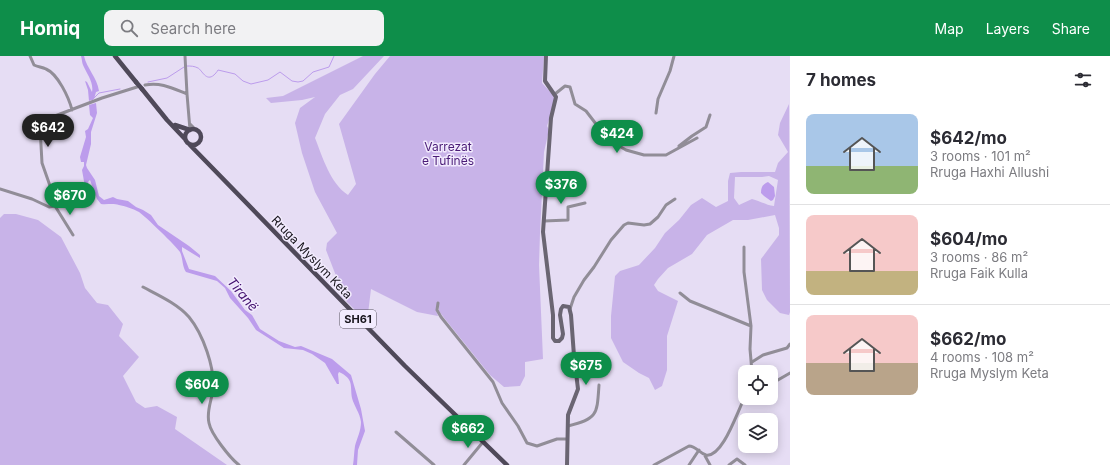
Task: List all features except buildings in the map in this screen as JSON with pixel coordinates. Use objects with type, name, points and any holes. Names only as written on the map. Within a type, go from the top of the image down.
[{"type":"main road","name":"SH61","points":[[115,56],[167,120],[190,145]]},
{"type":"main road","name":"SH61","points":[[167,120],[179,128],[196,130]]},
{"type":"main road","points":[[185,139],[186,134],[190,130]]},
{"type":"main road","points":[[196,130],[200,135],[200,154]]},
{"type":"main road","points":[[190,145],[194,145],[199,142]]},
{"type":"main road","name":"Rruga Myslym Keta","points":[[190,145],[404,366],[507,465]]},
{"type":"street","points":[[30,56],[34,65],[47,69],[57,79],[69,98],[72,110]]},
{"type":"street","points":[[185,56],[190,130]]},
{"type":"street","points":[[546,56],[545,81],[555,94],[556,100],[552,118],[544,221],[544,249],[553,315],[552,336],[555,342],[559,341],[563,336],[560,315],[561,309],[565,306],[570,309]]},
{"type":"street","points":[[656,113],[658,99],[673,64],[674,56]]},
{"type":"street","points":[[73,235],[55,206],[55,200],[42,163],[40,130],[42,124],[47,119],[102,98],[141,87],[160,84],[187,94]]},
{"type":"street","points":[[555,94],[565,86],[570,87],[575,104],[586,111],[606,137],[619,147],[644,155],[664,156],[697,138]]},
{"type":"street","points":[[671,153],[706,127],[710,115]]},
{"type":"street","points":[[190,122],[196,130]]},
{"type":"street","points":[[0,189],[32,199],[49,207],[55,206]]},
{"type":"street","points":[[567,465],[569,411],[578,389],[570,309],[574,297],[611,240],[624,225],[650,224],[658,217],[666,205],[675,199]]},
{"type":"street","points":[[544,221],[568,220],[568,207],[586,203]]},
{"type":"street","points":[[744,246],[744,272],[751,326],[750,349],[752,362],[763,355],[787,348],[790,344]]},
{"type":"street","points":[[143,287],[165,298],[184,312],[189,317],[195,328],[207,353],[213,372],[213,390],[208,416],[210,427],[230,457],[238,465]]},
{"type":"street","points":[[680,293],[690,301],[751,326]]},
{"type":"street","points":[[438,303],[437,310],[441,317],[493,382],[502,403],[518,426],[527,443],[537,446],[557,439],[568,439]]},
{"type":"street","points":[[778,380],[790,373]]},
{"type":"street","points":[[568,426],[585,421],[594,415],[598,406],[599,385]]},
{"type":"street","points":[[704,454],[715,452],[720,447],[741,405]]},
{"type":"street","points":[[396,432],[434,465]]},
{"type":"street","points":[[464,465],[483,442]]},
{"type":"street","points":[[654,465],[689,446],[692,446],[704,454],[710,465]]},
{"type":"street","points":[[689,465],[699,450]]},
{"type":"street","points":[[729,465],[735,459],[745,465]]},
{"type":"green space","name":"Varrezat e Tufinës","points":[[363,56],[384,56],[353,89],[340,95],[325,114],[315,138],[324,162],[336,184],[348,195],[356,184],[339,124],[390,56],[544,56],[542,83],[553,95],[555,101],[547,126],[549,130],[544,152],[540,233],[539,265],[543,359],[525,362],[525,376],[520,386],[504,387],[490,375],[439,311],[439,304],[436,310],[438,316],[417,312],[371,289],[367,322],[341,296],[338,281],[326,250],[327,243],[337,233],[315,192],[302,153],[295,123],[300,108],[315,97],[302,100],[271,103],[266,98],[283,96]]},
{"type":"green space","points":[[789,104],[789,315],[780,313],[767,300],[762,290],[761,259],[779,235],[779,228],[775,215],[748,220],[733,220],[707,235],[692,254],[668,268],[654,285],[658,291],[678,301],[667,336],[667,370],[662,386],[655,390],[649,378],[623,362],[611,338],[611,316],[615,276],[620,271],[639,265],[655,248],[665,233],[679,220],[691,205],[702,198],[716,207],[728,201],[728,181],[730,173],[775,172],[778,163],[788,152],[778,135],[780,123]],"holes":[[[769,176],[778,180],[774,206],[752,199],[739,205],[734,198],[735,177]]]},
{"type":"green space","points":[[4,214],[16,214],[38,220],[61,237],[80,273],[85,288],[97,303],[108,305],[123,324],[119,336],[139,357],[123,376],[136,402],[145,408],[157,406],[177,417],[175,429],[227,465],[0,465],[0,218]]},
{"type":"shaded area","points":[[81,56],[84,56],[99,91],[96,92],[94,99],[89,101],[85,81],[92,92],[92,85]]},
{"type":"shaded area","points":[[96,103],[97,113],[91,132],[91,144],[86,165],[95,180],[99,196],[104,200],[113,197],[128,201],[151,215],[158,225],[200,255],[200,258],[182,247],[182,251],[189,269],[215,276],[231,291],[245,310],[252,315],[260,329],[279,341],[295,347],[301,346],[332,359],[351,375],[361,409],[365,431],[358,450],[357,465],[353,465],[355,446],[360,431],[361,422],[352,398],[350,383],[347,377],[339,372],[339,384],[337,384],[325,363],[312,354],[303,350],[284,348],[256,330],[248,318],[230,298],[225,288],[217,281],[186,272],[180,252],[142,214],[121,205],[101,204],[97,199],[90,180],[88,182],[93,197],[89,195],[90,201],[87,198],[82,170],[84,162],[81,162],[80,157],[86,137],[85,131],[88,129],[93,118],[90,115],[89,105]]},
{"type":"shaded area","points":[[768,182],[774,187],[775,196],[771,201],[761,193],[761,189]]},
{"type":"waterway","points":[[187,66],[194,66],[204,75],[209,77],[214,75],[218,70],[235,74],[243,81],[251,84],[268,80],[280,72],[292,81],[298,82],[303,81],[313,72],[329,67],[334,56]]},
{"type":"waterway","points":[[148,82],[167,78],[184,67]]},
{"type":"waterway","points":[[92,100],[99,93],[120,89]]},
{"type":"water label","name":"Tiranë","points":[[243,294]]}]
